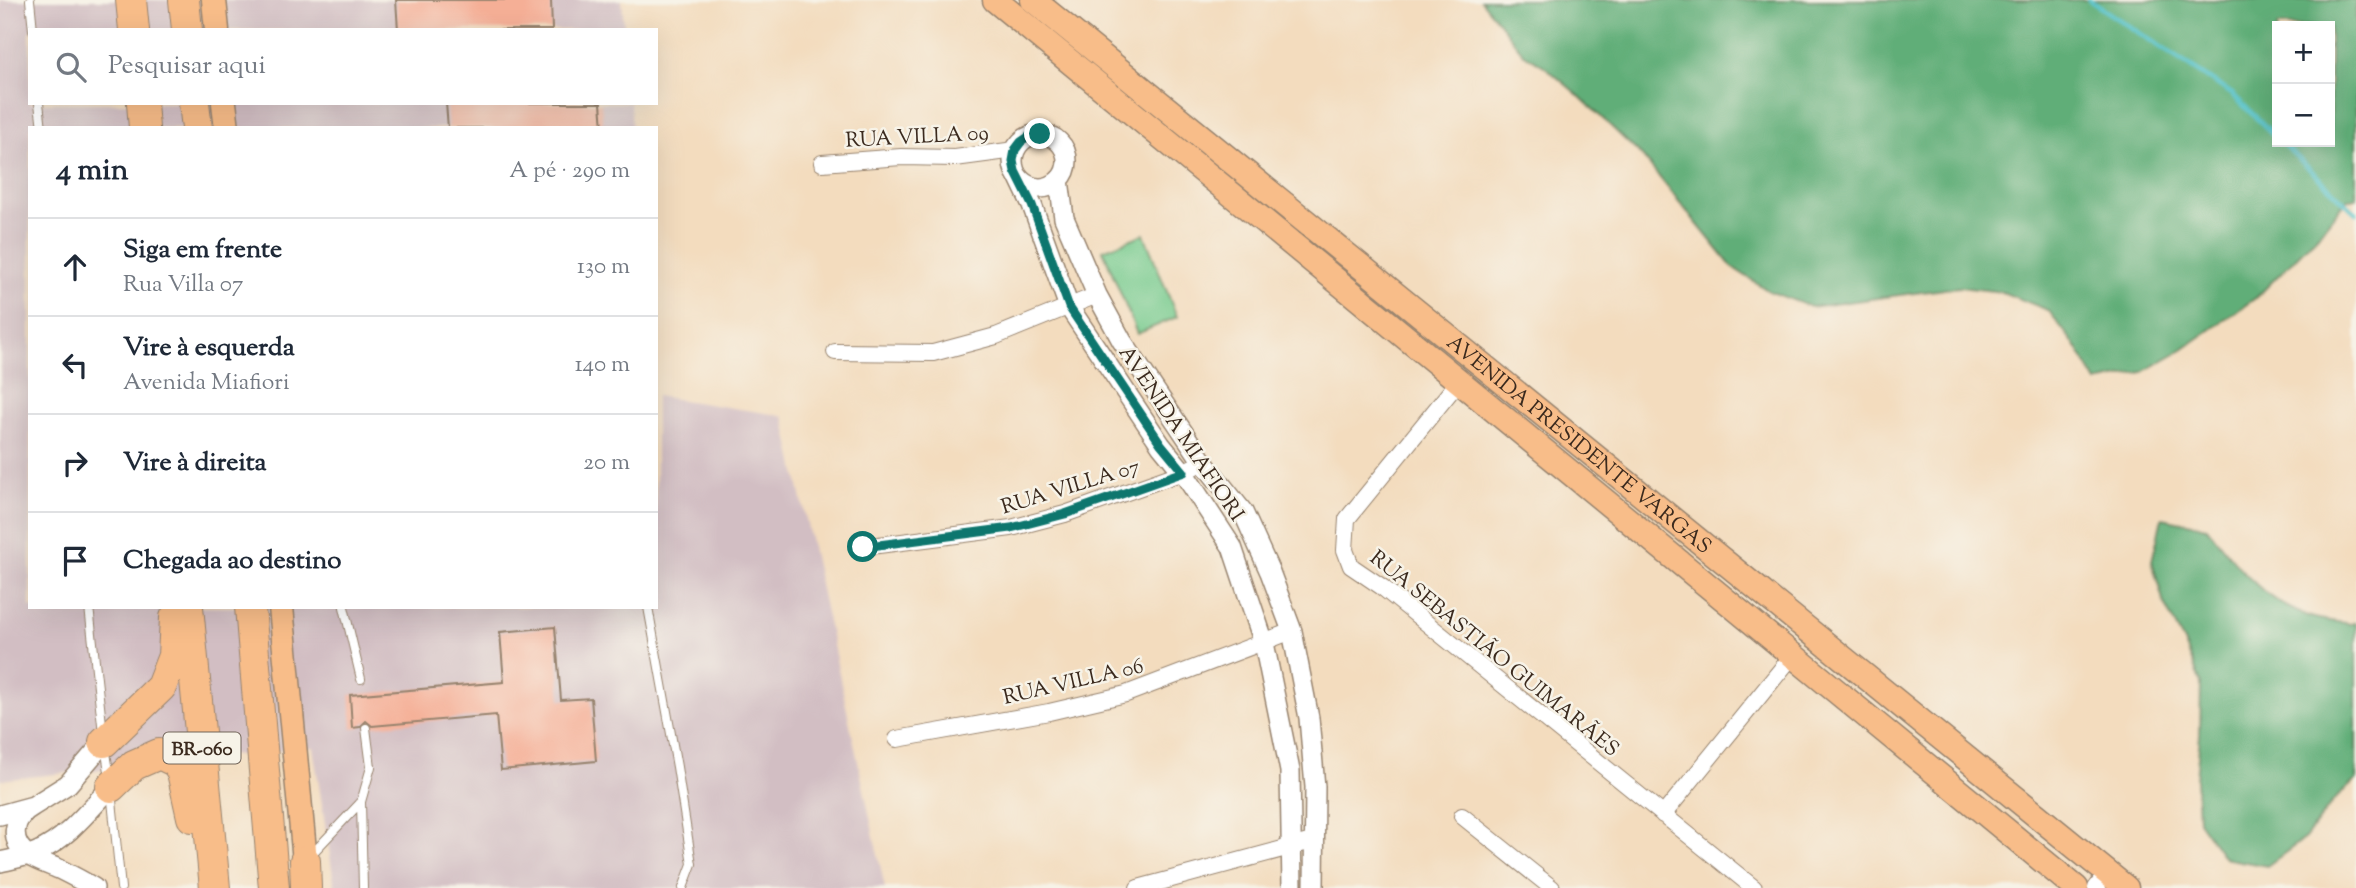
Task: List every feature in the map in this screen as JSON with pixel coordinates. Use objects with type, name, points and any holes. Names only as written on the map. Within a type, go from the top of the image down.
[{"type":"highway","points":[[131,0],[134,28]]},
{"type":"highway","points":[[184,0],[187,28]]},
{"type":"highway","points":[[142,105],[144,126]]},
{"type":"highway","points":[[194,105],[197,126]]},
{"type":"highway","points":[[104,742],[161,687],[173,656],[174,609]]},
{"type":"highway","name":"BR-060","points":[[188,609],[215,888]]},
{"type":"highway","name":"BR-060","points":[[250,609],[274,888]]},
{"type":"highway","points":[[111,787],[134,765],[150,757],[159,754],[176,762],[188,794],[200,864],[201,888]]},
{"type":"main road","points":[[214,0],[217,28]]},
{"type":"main road","name":"AVENIDA PRESIDENTE VARGAS","points":[[995,0],[2076,888]]},
{"type":"main road","name":"AVENIDA PRESIDENTE VARGAS","points":[[1033,0],[2110,883]]},
{"type":"main road","points":[[224,105],[227,126]]},
{"type":"main road","points":[[1226,190],[1243,170]]},
{"type":"main road","points":[[281,609],[307,879]]},
{"type":"street","points":[[1030,136],[1051,136],[1065,151],[1065,172],[1050,186],[1029,186],[1020,180],[1015,171],[1015,150],[1030,136]]},
{"type":"street","name":"RUA VILLA 09","points":[[822,163],[901,157],[955,158],[1015,150]]},
{"type":"street","name":"AVENIDA MIAFIORI","points":[[1020,180],[1032,205],[1069,307],[1161,444],[1184,472],[1232,547],[1264,643],[1290,771],[1292,888]]},
{"type":"street","name":"AVENIDA MIAFIORI","points":[[1059,180],[1064,218],[1097,295],[1122,341],[1203,462],[1243,512],[1270,572],[1292,631],[1309,718],[1315,787],[1317,840],[1314,888]]},
{"type":"street","points":[[835,352],[933,354],[996,337],[1097,295]]},
{"type":"street","name":"RUA SEBASTIÃO GUIMARÃES","points":[[1460,381],[1347,519],[1345,550],[1351,566],[1382,587],[1754,888]]},
{"type":"street","name":"RUA VILLA 07","points":[[863,547],[1011,528],[1065,514],[1184,472],[1203,462]]},
{"type":"street","name":"RUA VILLA 06","points":[[897,739],[1049,712],[1126,694],[1292,631]]},
{"type":"street","points":[[1663,815],[1793,655]]},
{"type":"street","points":[[94,888],[27,855],[15,839],[15,824],[22,812],[68,785],[104,742]]},
{"type":"street","points":[[0,862],[50,845],[69,831],[111,787]]},
{"type":"street","points":[[0,815],[33,806]]},
{"type":"street","points":[[1462,816],[1546,885]]},
{"type":"street","points":[[1138,888],[1317,840]]},
{"type":"lane","points":[[30,0],[33,28]]},
{"type":"lane","points":[[39,105],[42,126]]},
{"type":"lane","points":[[89,609],[121,888]]},
{"type":"lane","points":[[344,609],[361,679]]},
{"type":"lane","points":[[648,609],[692,864],[683,888]]},
{"type":"lane","points":[[363,888],[361,802],[371,767],[366,728]]},
{"type":"lane","points":[[307,879],[361,802]]},
{"type":"shaded area","points":[[0,0],[622,0],[624,28],[28,28],[28,105],[630,105],[632,126],[28,126],[28,609],[658,609],[658,396],[784,416],[885,888],[335,888],[313,747],[0,780]]},
{"type":"green space","points":[[1481,0],[2356,0],[2356,198],[2346,200],[2318,235],[2257,297],[2183,349],[2143,372],[2097,382],[2075,345],[2048,310],[2002,292],[1959,287],[1811,307],[1769,291],[1732,267],[1643,157],[1544,66],[1523,53]]},
{"type":"green space","points":[[1144,234],[1177,317],[1137,334],[1103,250]]},
{"type":"green space","points":[[2162,518],[2207,527],[2251,580],[2277,601],[2318,619],[2351,624],[2356,622],[2356,780],[2334,800],[2305,838],[2267,866],[2224,858],[2198,821],[2196,779],[2201,683],[2164,604],[2152,561]]},
{"type":"building","points":[[396,0],[551,0],[552,28],[398,28]]},
{"type":"building","points":[[446,105],[601,105],[603,126],[448,126]]},
{"type":"building","points":[[555,627],[561,700],[591,698],[596,761],[501,770],[496,715],[372,726],[366,721],[360,727],[352,728],[350,695],[504,682],[500,632]]},
{"type":"waterway","points":[[2089,0],[2232,94],[2272,133]]},
{"type":"waterway","points":[[2286,147],[2356,213]]},
{"type":"route","points":[[863,547],[1011,528],[1065,514],[1184,472],[1161,444],[1069,307],[1013,161],[1015,150],[1021,142],[1040,134]]}]
